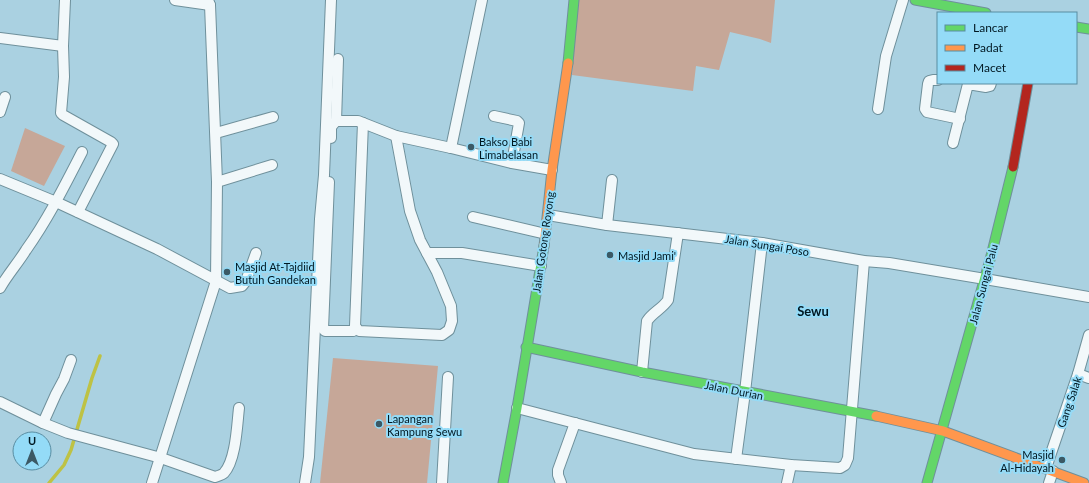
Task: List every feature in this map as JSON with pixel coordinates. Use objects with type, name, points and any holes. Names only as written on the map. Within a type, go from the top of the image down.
[{"type":"street","points":[[66,0],[63,46],[64,77],[61,109],[62,115],[113,144],[78,212]]},
{"type":"street","points":[[152,483],[216,281],[216,133],[209,2],[175,0]]},
{"type":"street","points":[[305,483],[309,457],[320,219],[324,175],[331,0]]},
{"type":"street","points":[[450,148],[482,0]]},
{"type":"street","name":"Jalan Gotong Royong","points":[[503,483],[546,234],[552,170],[567,75],[574,0]]},
{"type":"street","points":[[878,109],[886,56],[903,0]]},
{"type":"street","points":[[915,0],[958,4],[983,12]]},
{"type":"street","points":[[1077,28],[1089,29]]},
{"type":"street","points":[[0,38],[63,46]]},
{"type":"street","points":[[338,59],[336,121],[331,127],[323,329],[325,331],[353,331],[356,329],[359,331],[442,335],[449,330],[452,321],[451,306],[437,272],[420,240],[410,211],[396,136]]},
{"type":"street","points":[[937,80],[929,81],[925,109],[927,112],[960,119]]},
{"type":"street","points":[[954,143],[960,119],[963,84],[986,87],[990,86],[991,84]]},
{"type":"street","name":"Jalan Sungai Palu","points":[[927,483],[943,432],[1006,196],[1020,136],[1028,84]]},
{"type":"street","points":[[0,112],[5,97]]},
{"type":"street","points":[[494,116],[517,121],[519,123],[512,163]]},
{"type":"street","points":[[216,133],[273,117]]},
{"type":"street","points":[[336,121],[355,121],[396,136],[512,163],[552,170]]},
{"type":"street","points":[[356,329],[363,123]]},
{"type":"street","points":[[0,288],[4,273],[26,251],[56,202],[82,152]]},
{"type":"street","points":[[217,182],[272,165]]},
{"type":"street","points":[[0,179],[56,202],[162,251],[230,288],[242,286],[246,281],[256,253]]},
{"type":"street","points":[[607,225],[612,180]]},
{"type":"street","name":"Jalan Sungai Poso","points":[[548,215],[607,225],[762,243],[1089,297]]},
{"type":"street","points":[[474,217],[546,234]]},
{"type":"street","points":[[642,372],[647,321],[651,314],[664,305],[668,300],[678,233]]},
{"type":"street","points":[[736,459],[746,392],[762,243]]},
{"type":"street","points":[[427,253],[462,253],[541,266]]},
{"type":"street","points":[[517,408],[694,454],[791,465],[840,468],[845,464],[848,458],[864,261]]},
{"type":"street","name":"Gang Salak","points":[[1049,483],[1050,469],[1089,335]]},
{"type":"street","name":"Jalan Durian","points":[[526,347],[642,372],[851,411],[943,432],[1050,469],[1084,483]]},
{"type":"street","points":[[43,423],[71,360]]},
{"type":"street","points":[[1078,374],[1089,378]]},
{"type":"street","points":[[442,483],[448,377]]},
{"type":"street","points":[[0,402],[43,423],[68,433],[161,458],[214,480],[223,474],[234,450],[239,408]]},
{"type":"street","points":[[561,483],[558,470],[575,423]]},
{"type":"street","points":[[787,483],[791,465]]},
{"type":"shaded area","points":[[578,0],[775,0],[771,43],[730,32],[719,70],[696,66],[693,91],[572,75]]},
{"type":"shaded area","points":[[25,128],[65,146],[44,186],[11,171]]},
{"type":"shaded area","name":"Lapangan Kampung Sewu","points":[[333,358],[438,366],[427,483],[320,483]]},
{"type":"waterway","points":[[49,483],[64,465],[71,450],[100,356]]},
{"type":"traffic: fast","points":[[568,63],[574,0]]},
{"type":"traffic: fast","points":[[915,0],[981,12]]},
{"type":"traffic: fast","points":[[1077,27],[1089,29]]},
{"type":"traffic: fast","points":[[927,483],[991,256],[1013,167]]},
{"type":"traffic: fast","points":[[503,483],[544,246]]},
{"type":"traffic: fast","points":[[526,347],[642,372],[876,416]]},
{"type":"traffic: slow","points":[[544,246],[552,170],[568,63]]},
{"type":"traffic: slow","points":[[876,416],[943,431],[1084,483]]},
{"type":"traffic: jam","points":[[1013,167],[1028,84]]},
{"type":"place","name":"Bakso Babi Limabelasan","points":[[471,147]]},
{"type":"place","name":"Masjid Jami'","points":[[610,255]]},
{"type":"place","name":"Masjid At-Tajdiid Butuh Gandekan","points":[[227,272]]},
{"type":"place","name":"Lapangan Kampung Sewu","points":[[379,424]]},
{"type":"place","name":"Masjid Al-Hidayah","points":[[1062,460]]},
{"type":"district","name":"Sewu","points":[[813,311]]}]
